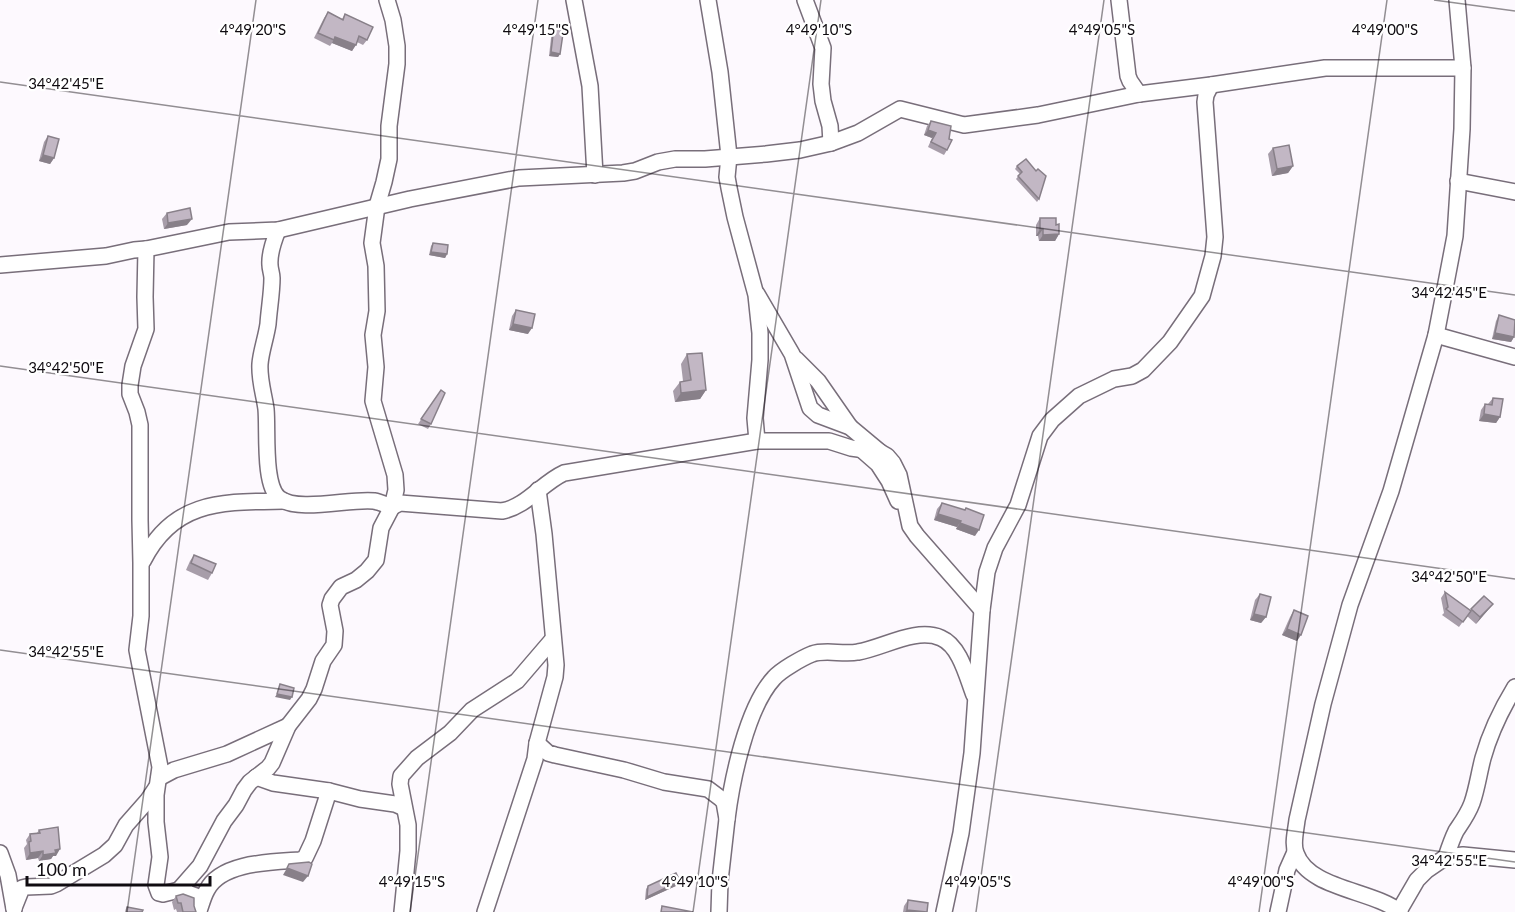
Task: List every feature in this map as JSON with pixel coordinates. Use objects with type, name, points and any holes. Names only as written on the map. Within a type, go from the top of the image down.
[{"type":"street","points":[[178,890],[200,866],[243,790],[272,763],[288,726],[309,699],[323,662],[334,645],[335,631],[330,606],[332,599],[341,587],[356,580],[376,560],[381,528],[392,507],[396,490],[396,479],[373,401],[376,367],[374,335],[378,311],[376,266],[372,243],[377,206],[389,159],[389,126],[397,64],[393,20],[387,0]]},
{"type":"street","points":[[574,0],[590,86],[595,175]]},
{"type":"street","points":[[708,0],[720,72],[729,156],[727,177],[735,218],[754,289],[760,333],[755,418],[757,441]]},
{"type":"street","points":[[805,0],[823,48],[821,84],[831,126],[831,143]]},
{"type":"street","points":[[1119,0],[1128,76],[1139,93]]},
{"type":"street","points":[[1278,912],[1287,870],[1295,852],[1297,820],[1323,704],[1350,605],[1391,491],[1436,335],[1455,236],[1462,129],[1463,68],[1457,0]]},
{"type":"street","points":[[0,266],[106,256],[229,232],[278,230],[377,206],[519,178],[595,175],[635,171],[658,162],[675,159],[705,159],[800,150],[831,143],[858,133],[900,109],[964,125],[1038,115],[1139,93],[1325,68],[1463,68]]},
{"type":"street","points":[[947,907],[961,833],[972,753],[982,610],[987,572],[995,548],[1017,505],[1040,436],[1052,420],[1079,396],[1143,370],[1170,342],[1202,296],[1213,256],[1215,237],[1205,102],[1211,85]]},
{"type":"street","points":[[1458,181],[1515,192]]},
{"type":"street","points":[[278,230],[270,258],[271,291],[266,340],[260,366],[266,409],[267,461],[274,491],[284,501]]},
{"type":"street","points":[[146,249],[146,329],[132,373],[130,394],[140,424],[141,616],[137,650],[160,767],[157,783],[156,822],[160,857],[156,885],[159,893],[163,894],[178,890],[186,892],[198,905]]},
{"type":"street","points":[[754,289],[792,354],[810,408],[818,415],[850,427]]},
{"type":"street","points":[[1436,335],[1515,357]]},
{"type":"street","points":[[792,354],[818,381],[850,427],[893,463],[899,476],[910,526]]},
{"type":"street","points":[[736,445],[755,418]]},
{"type":"street","points":[[141,563],[150,545],[163,530],[194,510],[215,504],[241,501],[284,501],[298,504],[375,501],[392,507],[400,503],[502,511],[510,510],[521,504],[554,478],[564,474],[757,441],[829,441],[862,450],[880,452]]},
{"type":"street","points":[[862,450],[878,464],[889,481],[917,536],[982,610]]},
{"type":"street","points":[[485,912],[535,759],[537,743],[555,677],[556,665],[538,490]]},
{"type":"street","points":[[718,912],[733,780],[749,723],[765,688],[776,675],[812,654],[849,654],[908,637],[928,635],[941,638],[951,644],[957,652],[976,700]]},
{"type":"street","points":[[402,912],[408,825],[400,784],[401,776],[417,758],[450,733],[472,710],[518,681],[553,639]]},
{"type":"street","points":[[1446,857],[1451,842],[1473,800],[1482,760],[1502,708],[1515,687]]},
{"type":"street","points":[[15,910],[22,888],[56,884],[104,855],[115,845],[126,825],[148,800],[157,783],[174,771],[227,754],[288,726]]},
{"type":"street","points":[[537,743],[548,753],[555,755],[624,770],[664,782],[708,789],[724,802],[727,819]]},
{"type":"street","points":[[256,777],[273,783],[329,791],[360,799],[395,804],[404,808]]},
{"type":"street","points":[[198,905],[212,882],[237,867],[305,858],[329,791]]},
{"type":"street","points":[[1295,852],[1308,870],[1328,882],[1381,901],[1399,912],[1417,880],[1446,857],[1463,855],[1515,860]]},
{"type":"street","points":[[0,853],[8,875],[15,910]]},
{"type":"street","points":[[198,905],[200,866]]},
{"type":"building","points":[[328,12],[343,20],[345,14],[373,27],[367,40],[359,36],[356,45],[335,37],[334,40],[318,33]]},
{"type":"building","points":[[554,26],[564,27],[560,54],[551,52]]},
{"type":"building","points":[[931,121],[951,126],[949,139],[952,140],[947,150],[931,142],[936,133],[928,130]]},
{"type":"building","points":[[48,136],[59,139],[54,158],[43,155]]},
{"type":"building","points":[[1289,145],[1293,166],[1277,169],[1273,148]]},
{"type":"building","points":[[1026,159],[1036,171],[1038,169],[1046,176],[1039,199],[1018,176],[1022,172],[1017,166]]},
{"type":"building","points":[[190,208],[192,219],[168,223],[167,213]]},
{"type":"building","points":[[1040,218],[1056,218],[1056,225],[1059,224],[1059,234],[1043,235],[1043,229],[1040,229]]},
{"type":"building","points":[[433,243],[448,245],[447,254],[431,252]]},
{"type":"building","points":[[516,310],[535,314],[532,328],[513,324]]},
{"type":"building","points":[[1499,315],[1515,320],[1514,337],[1495,333]]},
{"type":"building","points":[[702,353],[706,390],[681,393],[680,382],[691,380],[687,354]]},
{"type":"building","points":[[441,390],[445,393],[431,424],[421,419]]},
{"type":"building","points":[[1493,398],[1503,399],[1500,417],[1484,414],[1485,404],[1492,405]]},
{"type":"building","points":[[942,503],[984,515],[979,530],[960,523],[961,521],[938,514]]},
{"type":"building","points":[[194,555],[216,564],[212,573],[191,563]]},
{"type":"building","points":[[1445,592],[1471,611],[1463,622],[1446,609],[1448,607]]},
{"type":"building","points":[[1260,594],[1271,597],[1266,617],[1254,614]]},
{"type":"building","points":[[1484,596],[1493,604],[1480,617],[1471,609]]},
{"type":"building","points":[[1294,610],[1308,616],[1301,635],[1287,629]]},
{"type":"building","points":[[280,684],[294,688],[292,697],[277,694]]},
{"type":"building","points":[[58,827],[60,849],[55,850],[56,853],[43,855],[43,851],[30,853],[30,834]]},
{"type":"building","points":[[309,862],[312,864],[308,876],[287,868],[289,864]]},
{"type":"building","points":[[676,873],[680,881],[647,897],[648,886]]},
{"type":"building","points":[[183,894],[194,898],[196,912],[183,912],[176,896]]},
{"type":"building","points":[[908,900],[928,903],[927,912],[907,910]]},
{"type":"building","points":[[662,906],[693,912],[661,912]]},
{"type":"building","points":[[127,907],[143,910],[142,912],[126,912]]}]
